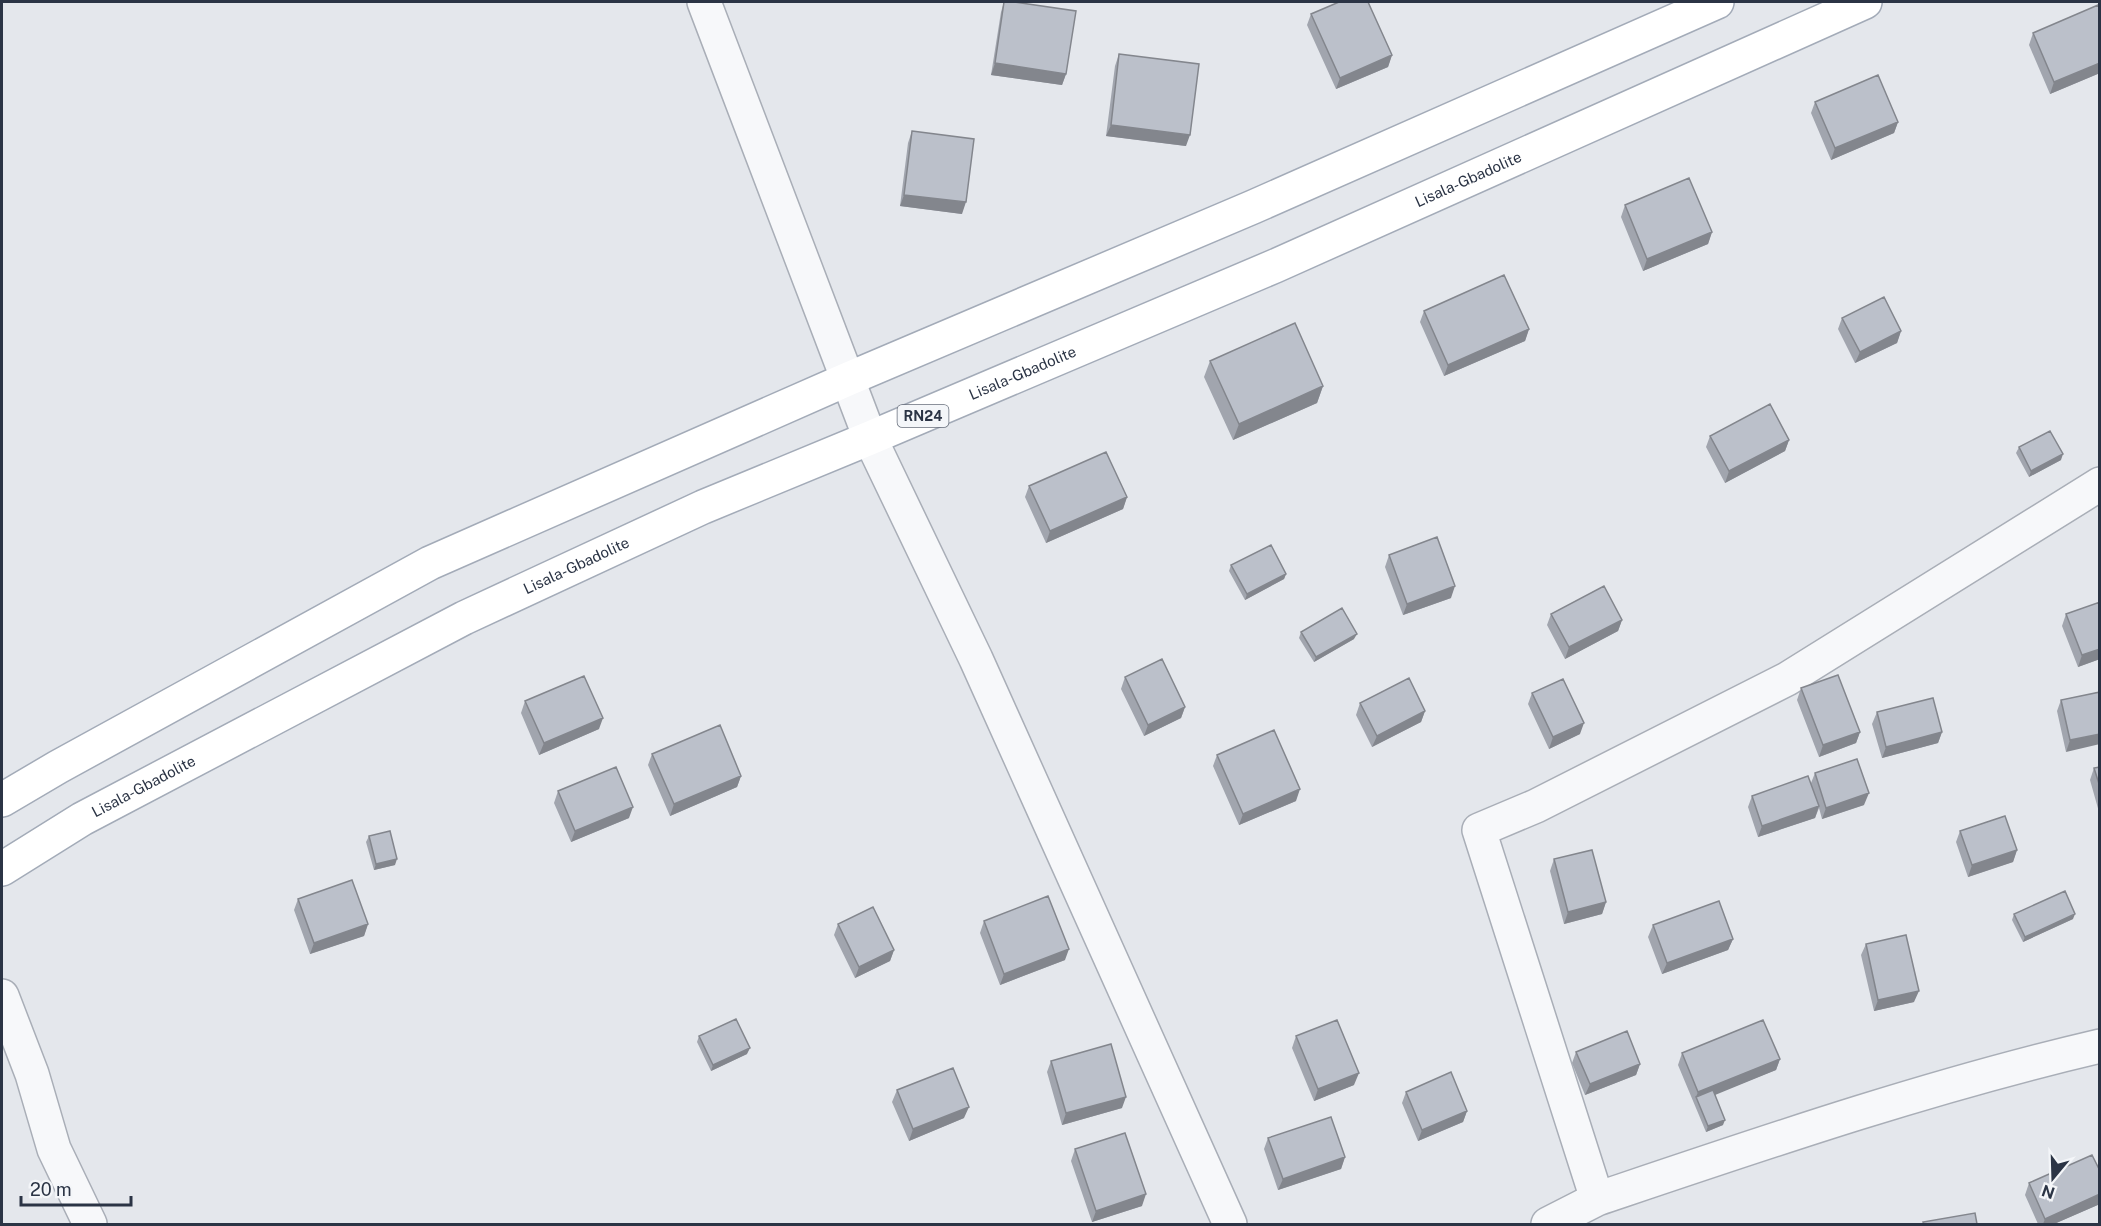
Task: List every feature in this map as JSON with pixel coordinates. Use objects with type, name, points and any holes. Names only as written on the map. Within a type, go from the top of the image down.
[{"type":"main road","points":[[2,800],[430,563],[848,379],[1253,207],[1717,2]]},
{"type":"main road","name":"Lisala-Gbadolite","points":[[2,869],[82,819],[464,618],[703,507],[1275,266],[1865,2]]},
{"type":"street","points":[[704,2],[870,438],[976,659],[1230,1224]]},
{"type":"street","points":[[1597,1199],[1479,830],[1536,806],[1787,679],[2100,484]]},
{"type":"street","points":[[2,996],[32,1074],[54,1149],[90,1224]]},
{"type":"street","points":[[1548,1224],[1597,1199],[1828,1121],[2037,1060],[2100,1046]]},
{"type":"building","points":[[1004,2],[1076,11],[1066,74],[995,63]]},
{"type":"building","points":[[1339,2],[1368,2],[1392,55],[1340,78],[1311,14]]},
{"type":"building","points":[[2098,5],[2100,9],[2100,63],[2054,82],[2033,33]]},
{"type":"building","points":[[1119,54],[1199,64],[1190,135],[1111,125]]},
{"type":"building","points":[[1878,75],[1898,122],[1835,148],[1815,102]]},
{"type":"building","points":[[912,131],[974,139],[966,202],[904,195]]},
{"type":"building","points":[[1689,178],[1712,232],[1647,259],[1625,205]]},
{"type":"building","points":[[1504,275],[1529,329],[1448,365],[1424,311]]},
{"type":"building","points":[[1884,297],[1901,331],[1860,352],[1842,318]]},
{"type":"building","points":[[1295,323],[1323,386],[1239,424],[1210,361]]},
{"type":"building","points":[[1770,404],[1789,440],[1729,471],[1710,436]]},
{"type":"building","points":[[2050,431],[2063,454],[2031,471],[2019,447]]},
{"type":"building","points":[[1106,452],[1127,497],[1050,531],[1029,486]]},
{"type":"building","points":[[1437,537],[1455,586],[1407,604],[1389,555]]},
{"type":"building","points":[[1271,545],[1286,574],[1247,594],[1231,565]]},
{"type":"building","points":[[1604,586],[1622,620],[1569,647],[1551,614]]},
{"type":"building","points":[[2100,602],[2100,649],[2082,655],[2066,614]]},
{"type":"building","points":[[1342,608],[1357,634],[1316,657],[1301,632]]},
{"type":"building","points":[[1162,659],[1185,707],[1148,725],[1125,677]]},
{"type":"building","points":[[1838,675],[1860,732],[1823,745],[1801,688]]},
{"type":"building","points":[[584,676],[603,718],[544,743],[525,701]]},
{"type":"building","points":[[1409,678],[1425,711],[1377,736],[1360,703]]},
{"type":"building","points":[[1563,679],[1584,723],[1553,737],[1532,693]]},
{"type":"building","points":[[2100,692],[2100,734],[2070,740],[2061,700]]},
{"type":"building","points":[[1933,698],[1942,732],[1886,747],[1877,712]]},
{"type":"building","points":[[720,725],[741,776],[674,804],[652,754]]},
{"type":"building","points":[[1274,730],[1300,789],[1243,814],[1217,755]]},
{"type":"building","points":[[1857,759],[1869,793],[1826,808],[1815,773]]},
{"type":"building","points":[[616,767],[633,807],[575,831],[558,791]]},
{"type":"building","points":[[2100,767],[2100,787],[2094,768]]},
{"type":"building","points":[[1808,776],[1819,806],[1762,826],[1752,796]]},
{"type":"building","points":[[2005,816],[2017,850],[1972,865],[1960,831]]},
{"type":"building","points":[[390,831],[397,859],[376,864],[369,836]]},
{"type":"building","points":[[1592,850],[1606,902],[1568,912],[1554,859]]},
{"type":"building","points":[[352,880],[368,924],[314,943],[298,899]]},
{"type":"building","points":[[2065,891],[2075,914],[2025,937],[2014,914]]},
{"type":"building","points":[[1048,896],[1069,949],[1004,974],[984,921]]},
{"type":"building","points":[[1719,901],[1733,939],[1667,963],[1653,925]]},
{"type":"building","points":[[873,907],[894,950],[859,967],[838,924]]},
{"type":"building","points":[[1906,935],[1919,991],[1878,1000],[1866,944]]},
{"type":"building","points":[[736,1019],[750,1048],[713,1065],[699,1036]]},
{"type":"building","points":[[1337,1020],[1359,1073],[1318,1089],[1296,1036]]},
{"type":"building","points":[[1763,1020],[1780,1059],[1698,1092],[1682,1053]]},
{"type":"building","points":[[1627,1031],[1640,1064],[1590,1084],[1576,1052]]},
{"type":"building","points":[[1111,1044],[1126,1097],[1066,1113],[1051,1061]]},
{"type":"building","points":[[953,1068],[969,1107],[913,1129],[897,1090]]},
{"type":"building","points":[[1451,1072],[1467,1111],[1422,1130],[1406,1092]]},
{"type":"building","points":[[1713,1090],[1725,1120],[1708,1126],[1696,1097]]},
{"type":"building","points":[[1331,1117],[1345,1157],[1283,1179],[1268,1138]]},
{"type":"building","points":[[1125,1133],[1146,1194],[1096,1211],[1075,1149]]},
{"type":"building","points":[[2092,1155],[2100,1171],[2100,1194],[2045,1219],[2029,1183]]},
{"type":"building","points":[[1975,1213],[1977,1224],[1924,1224],[1923,1222]]}]
